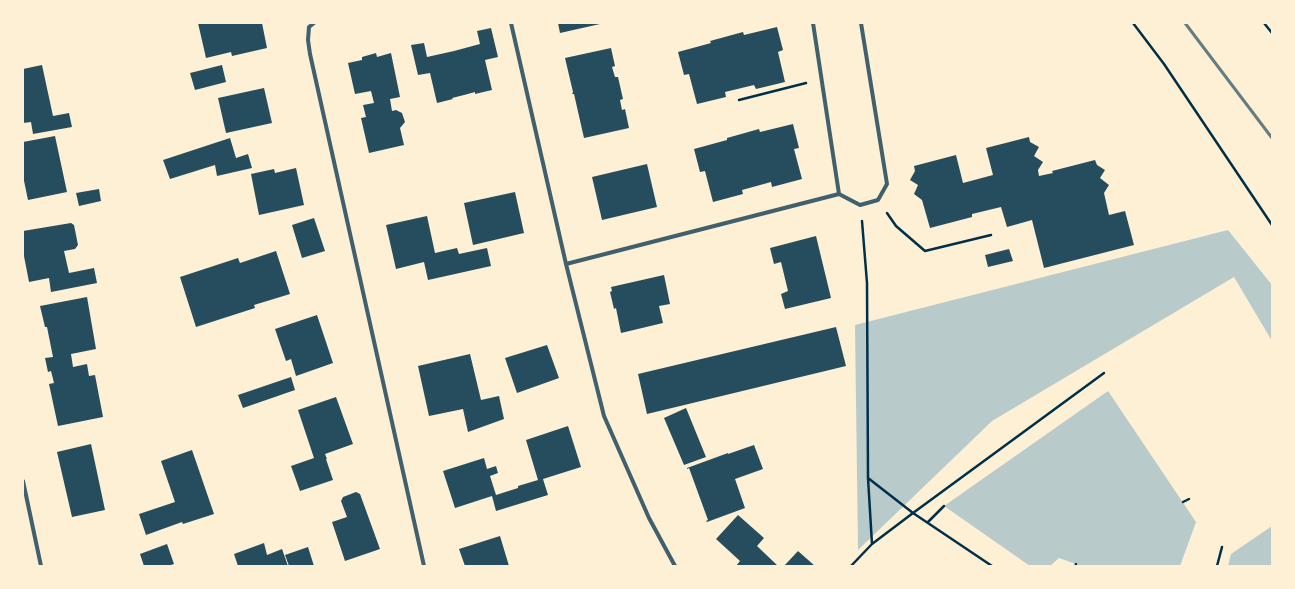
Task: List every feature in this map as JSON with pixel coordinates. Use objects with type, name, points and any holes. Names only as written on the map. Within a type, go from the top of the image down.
[{"type":"street","points":[[314,23],[309,27],[308,40],[310,54],[424,566]]},
{"type":"street","points":[[511,23],[566,264],[604,416],[649,518],[676,566]]},
{"type":"street","points":[[813,23],[839,194]]},
{"type":"street","points":[[566,264],[839,194],[860,205],[878,200],[887,184],[861,23]]},
{"type":"street","points":[[23,481],[41,566]]},
{"type":"path","points":[[1133,23],[1164,64],[1272,226]]},
{"type":"path","points":[[1264,23],[1272,33]]},
{"type":"path","points":[[739,100],[822,80]]},
{"type":"path","points":[[878,200],[896,226],[925,251],[990,236]]},
{"type":"path","points":[[860,205],[867,283],[868,478],[872,544]]},
{"type":"path","points":[[851,566],[872,544],[1104,373]]},
{"type":"path","points":[[868,478],[913,513],[992,566]]},
{"type":"path","points":[[1183,502],[1189,499]]},
{"type":"path","points":[[928,522],[944,506]]},
{"type":"path","points":[[1217,566],[1222,547]]},
{"type":"shaded area","points":[[1228,230],[1272,285],[1272,341],[1234,277],[992,421],[858,550],[855,325]]},
{"type":"shaded area","points":[[1108,391],[1196,522],[1180,566],[1078,566],[1059,558],[1050,566],[1030,566],[944,506]]},
{"type":"shaded area","points":[[1272,526],[1272,566],[1228,566],[1231,554]]},
{"type":"building","points":[[198,23],[262,23],[267,48],[232,56],[231,52],[206,58]]},
{"type":"building","points":[[558,23],[600,23],[600,24],[560,33]]},
{"type":"building","points":[[777,27],[783,50],[778,52],[785,82],[756,89],[754,85],[725,92],[726,97],[697,104],[689,74],[684,75],[678,52],[743,32],[744,35]]},
{"type":"building","points":[[491,28],[498,57],[485,60],[492,90],[475,94],[475,92],[437,103],[430,73],[418,75],[411,45],[424,43],[427,57],[480,44],[477,31]]},
{"type":"building","points":[[611,48],[615,66],[612,67],[615,77],[618,77],[623,99],[620,100],[622,110],[625,109],[629,128],[584,138],[574,94],[572,94],[573,92],[565,58]]},
{"type":"building","points":[[376,53],[377,57],[391,53],[400,97],[390,99],[392,111],[396,110],[402,113],[405,122],[400,128],[404,145],[369,153],[361,118],[366,117],[363,105],[374,103],[371,91],[355,94],[348,63],[362,60],[362,57]]},
{"type":"building","points":[[42,65],[53,116],[69,113],[72,127],[33,134],[31,122],[23,123],[23,69]]},
{"type":"building","points":[[222,65],[226,82],[195,90],[190,73]]},
{"type":"building","points":[[264,88],[272,123],[226,133],[218,98]]},
{"type":"building","points":[[793,124],[799,148],[794,149],[802,179],[772,187],[771,182],[742,190],[743,194],[713,202],[705,171],[700,172],[694,149],[759,129],[760,132]]},
{"type":"building","points":[[55,136],[67,192],[28,200],[23,176],[23,142]]},
{"type":"building","points":[[1029,137],[1030,142],[1039,147],[1034,156],[1043,162],[1038,170],[1039,176],[1053,173],[1052,171],[1095,160],[1097,165],[1105,170],[1100,178],[1109,185],[1104,193],[1109,215],[1125,211],[1134,245],[1044,268],[1032,220],[1007,227],[1001,207],[972,214],[972,217],[930,228],[922,200],[914,194],[918,185],[910,180],[915,171],[914,166],[956,155],[963,183],[993,175],[986,148]]},
{"type":"building","points":[[230,138],[236,158],[248,154],[252,168],[217,176],[215,165],[170,179],[163,160]]},
{"type":"building","points":[[647,164],[657,207],[602,220],[592,177]]},
{"type":"building","points":[[296,168],[304,205],[259,215],[251,174],[274,169],[275,173]]},
{"type":"building","points":[[99,189],[101,201],[79,206],[76,193]]},
{"type":"building","points":[[515,192],[524,233],[473,245],[464,203]]},
{"type":"building","points":[[427,216],[435,253],[457,248],[459,254],[487,248],[491,266],[428,280],[424,262],[396,269],[386,225]]},
{"type":"building","points":[[314,218],[325,251],[302,258],[292,225]]},
{"type":"building","points":[[71,223],[74,225],[78,245],[75,249],[64,251],[69,273],[94,268],[97,283],[51,292],[49,278],[29,282],[23,251],[23,231]]},
{"type":"building","points":[[816,236],[831,298],[785,309],[781,294],[788,291],[781,262],[774,264],[770,248]]},
{"type":"building","points":[[1009,249],[1013,261],[988,267],[985,255]]},
{"type":"building","points":[[276,251],[290,294],[254,305],[255,308],[196,327],[180,277],[238,258],[240,263]]},
{"type":"building","points":[[664,275],[670,304],[659,306],[663,323],[621,333],[616,308],[614,309],[610,292],[612,291],[611,287]]},
{"type":"building","points":[[87,297],[96,349],[71,354],[73,367],[87,364],[89,376],[95,375],[103,417],[58,426],[49,384],[54,383],[51,371],[48,372],[45,358],[53,357],[47,327],[45,327],[40,306]]},
{"type":"building","points":[[317,315],[333,363],[296,376],[291,359],[286,361],[275,329]]},
{"type":"building","points":[[836,327],[846,366],[647,414],[638,374]]},
{"type":"building","points":[[547,345],[559,378],[517,393],[505,358]]},
{"type":"building","points":[[470,354],[481,400],[499,396],[504,419],[468,432],[463,409],[429,416],[418,366]]},
{"type":"building","points":[[291,377],[295,390],[243,408],[238,395]]},
{"type":"building","points":[[336,397],[353,444],[325,454],[333,480],[300,491],[291,466],[314,458],[298,410]]},
{"type":"building","points":[[686,408],[706,457],[684,465],[664,418]]},
{"type":"building","points":[[568,426],[581,467],[543,479],[548,495],[496,511],[492,496],[455,508],[443,471],[484,458],[487,469],[496,466],[498,473],[490,476],[496,495],[518,488],[518,486],[538,480],[526,440]]},
{"type":"building","points":[[91,444],[105,510],[72,517],[57,452]]},
{"type":"building","points":[[754,445],[763,469],[735,479],[745,508],[707,522],[706,521],[708,520],[689,468],[687,468]]},
{"type":"building","points":[[192,450],[214,514],[183,524],[182,522],[146,535],[139,514],[175,502],[161,461]]},
{"type":"building","points":[[356,492],[360,494],[380,549],[345,561],[332,522],[347,517],[341,501],[343,497]]},
{"type":"building","points":[[738,515],[764,538],[757,546],[778,566],[736,566],[740,561],[716,539]]},
{"type":"building","points":[[500,536],[509,566],[465,566],[459,549]]},
{"type":"building","points":[[264,543],[267,555],[282,549],[288,566],[238,566],[234,554]]},
{"type":"building","points":[[167,544],[174,564],[168,566],[144,566],[140,554]]},
{"type":"building","points":[[308,547],[314,566],[289,566],[285,555]]},
{"type":"building","points":[[798,551],[815,566],[784,566]]},
{"type":"railway","points":[[1185,23],[1272,138]]}]
